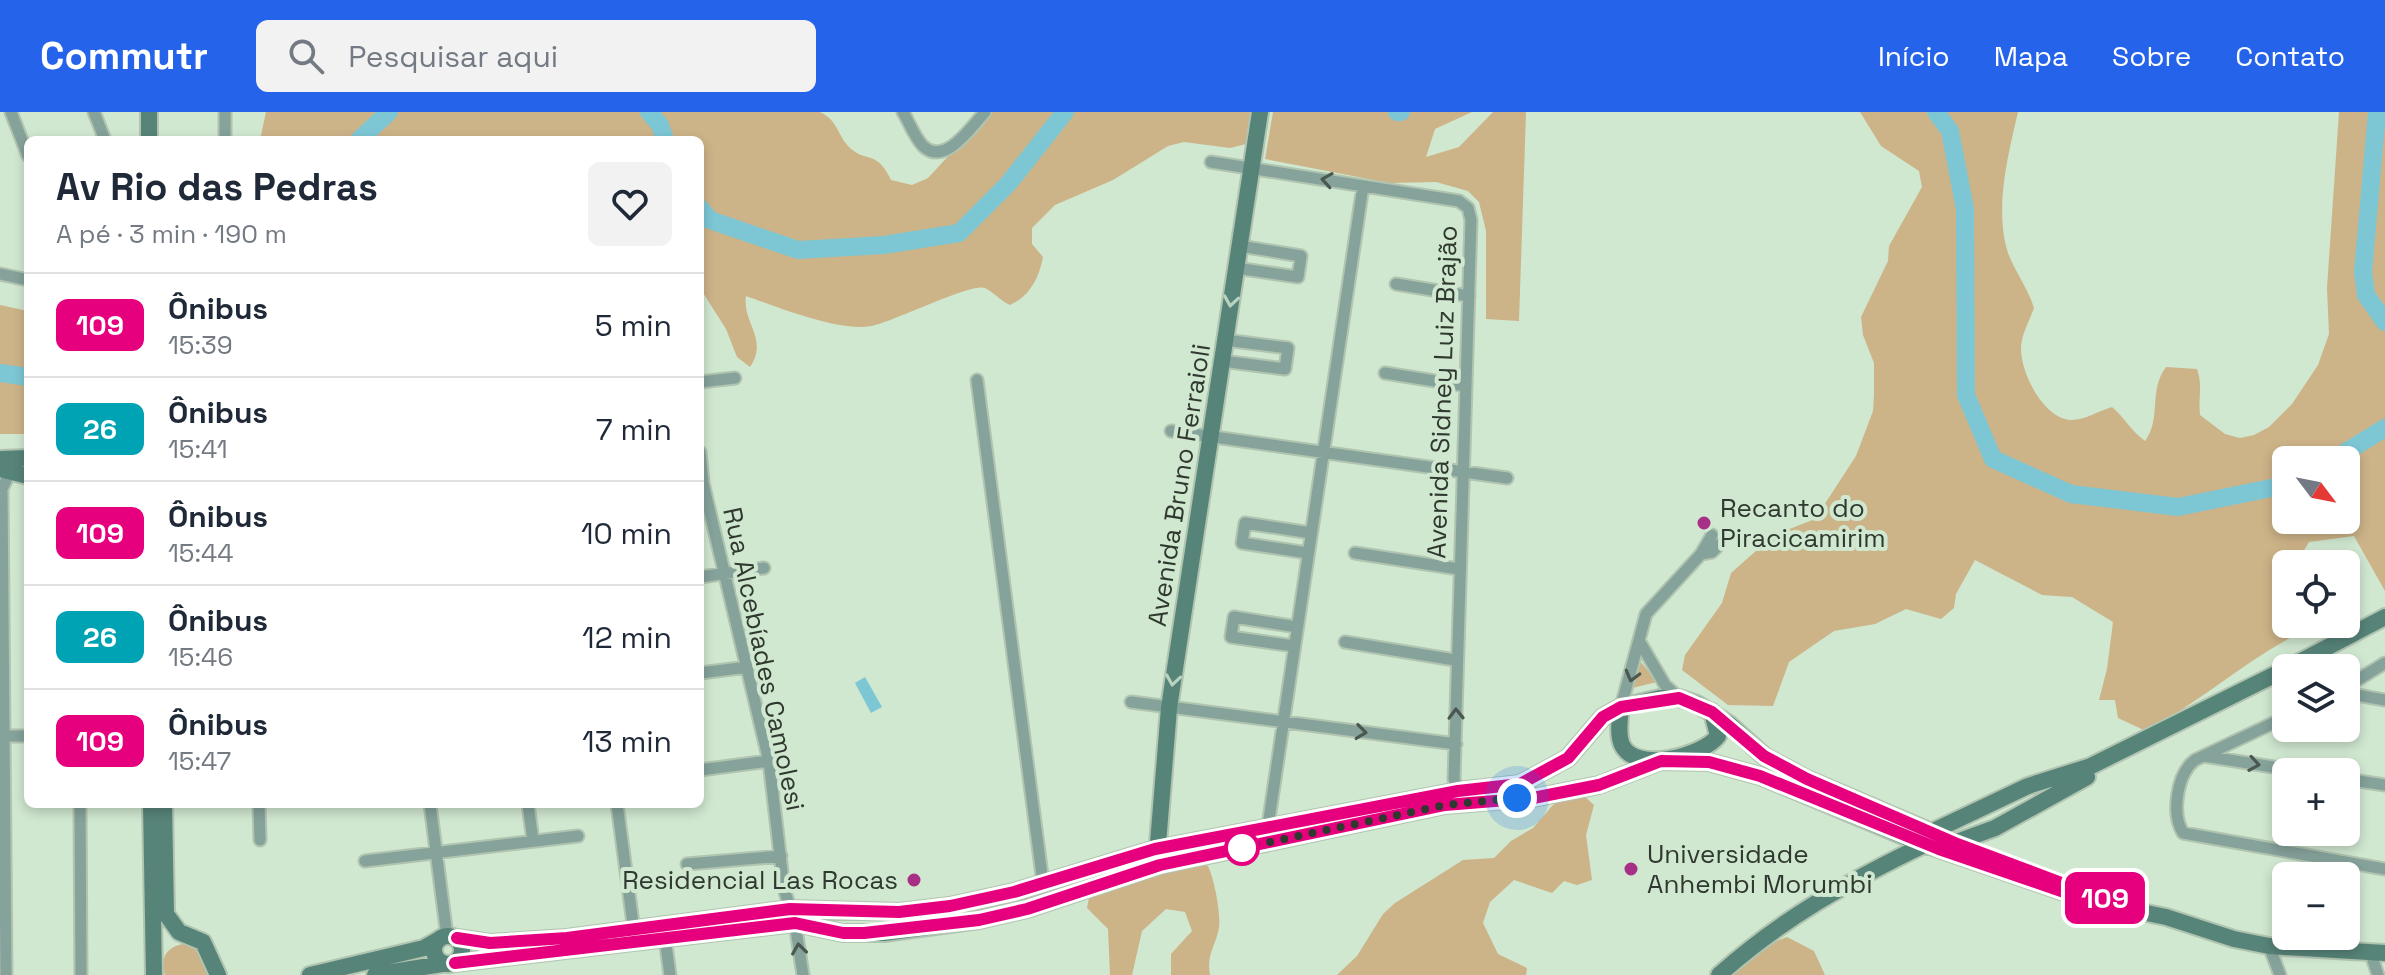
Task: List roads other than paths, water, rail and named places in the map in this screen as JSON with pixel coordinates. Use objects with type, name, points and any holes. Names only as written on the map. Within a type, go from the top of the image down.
[{"type":"street","points":[[11,112],[24,146]]},
{"type":"street","points":[[94,112],[103,136]]},
{"type":"street","points":[[147,136],[149,112]]},
{"type":"street","points":[[225,112],[225,136]]},
{"type":"street","points":[[903,112],[924,147],[934,152],[953,146],[985,112]]},
{"type":"street","name":"Avenida Bruno Ferraioli","points":[[1158,857],[1169,708],[1260,112]]},
{"type":"street","name":"Avenida Sidney Luiz Brajão","points":[[1211,162],[1459,201],[1468,208],[1471,220],[1464,472],[1455,660],[1454,779],[1458,791]]},
{"type":"street","points":[[1268,826],[1363,186]]},
{"type":"street","points":[[1236,268],[1298,277],[1301,256],[1240,246]]},
{"type":"street","points":[[0,274],[24,279]]},
{"type":"street","points":[[1396,284],[1469,296]]},
{"type":"street","points":[[1222,361],[1285,369],[1287,359],[1288,348],[1225,340]]},
{"type":"street","points":[[1385,373],[1466,386]]},
{"type":"street","points":[[704,382],[735,378]]},
{"type":"street","points":[[977,380],[1043,883]]},
{"type":"street","points":[[1171,431],[1507,478]]},
{"type":"street","points":[[3,467],[24,458]]},
{"type":"street","points":[[3,467],[24,475]]},
{"type":"street","points":[[3,467],[2,736],[6,975]]},
{"type":"street","name":"Rua Alcebíades Camolesi","points":[[704,491],[769,761],[784,889],[793,916],[803,975]]},
{"type":"street","points":[[1308,553],[1242,543],[1245,523],[1311,533]]},
{"type":"street","points":[[1716,539],[1646,614],[1641,643],[1621,707],[1620,737],[1626,751],[1632,756],[1661,761],[1709,762],[1760,776],[1933,842],[2125,907],[2269,946],[2378,952],[2378,975]]},
{"type":"street","points":[[1355,553],[1459,569]]},
{"type":"street","points":[[704,577],[764,568]]},
{"type":"street","points":[[1294,646],[1231,637],[1234,617],[1297,627]]},
{"type":"street","points":[[2314,654],[2385,617]]},
{"type":"street","points":[[2336,654],[2385,629]]},
{"type":"street","points":[[1345,642],[1455,660]]},
{"type":"street","points":[[1641,643],[1665,685],[1679,698],[1712,712],[1764,756],[1933,842],[1995,828],[2070,786],[2272,687]]},
{"type":"street","points":[[2360,678],[2385,663]]},
{"type":"street","points":[[704,672],[748,667]]},
{"type":"street","points":[[1719,975],[1789,919],[1848,882],[1933,842],[1982,809],[2015,793],[2091,766],[2272,676]]},
{"type":"street","points":[[2360,696],[2385,700]]},
{"type":"street","points":[[375,975],[665,938],[793,916],[843,933],[950,925],[1027,909],[1158,857],[1268,826],[1458,791],[1508,787],[1542,775],[1568,758],[1603,717],[1621,707],[1679,698]]},
{"type":"street","points":[[1131,702],[1456,744]]},
{"type":"street","points":[[310,975],[424,948],[447,938],[490,943],[690,923],[899,912],[950,906],[1158,857],[1445,805],[1533,798],[1599,785],[1661,761],[1708,748],[1718,736],[1712,712]]},
{"type":"street","points":[[2272,723],[2204,755],[2182,770],[2179,780],[2179,826],[2192,837],[2385,869]]},
{"type":"street","points":[[2,736],[24,736]]},
{"type":"street","points":[[2204,755],[2272,766]]},
{"type":"street","points":[[704,769],[769,761]]},
{"type":"street","points":[[2360,781],[2385,785]]},
{"type":"street","points":[[2015,793],[2010,806],[2021,815]]},
{"type":"street","points":[[80,808],[81,975]]},
{"type":"street","points":[[151,808],[155,975]]},
{"type":"street","points":[[164,808],[166,914],[179,932],[203,942],[210,951],[218,975]]},
{"type":"street","points":[[259,808],[260,840]]},
{"type":"street","points":[[431,808],[447,938],[463,952],[449,964]]},
{"type":"street","points":[[529,808],[533,841]]},
{"type":"street","points":[[618,808],[634,931]]},
{"type":"street","points":[[1982,809],[1993,815],[1995,828]]},
{"type":"street","points":[[365,861],[578,836]]},
{"type":"street","points":[[687,864],[781,856]]},
{"type":"street","points":[[670,975],[665,938],[668,933],[684,930],[690,923]]},
{"type":"street","points":[[155,975],[161,949],[170,942],[192,937]]},
{"type":"street","points":[[447,938],[434,954],[449,964]]},
{"type":"street","points":[[2269,946],[2280,975]]},
{"type":"water","points":[[865,677],[882,707],[871,713],[855,683]]},
{"type":"waterway","points":[[363,136],[389,112]]},
{"type":"waterway","points":[[649,112],[660,125],[664,136]]},
{"type":"waterway","points":[[704,213],[710,220],[798,250],[884,245],[959,233],[1008,184],[1065,112]]},
{"type":"waterway","points":[[1936,112],[1950,131],[1965,209],[1966,395],[1993,459],[2071,494],[2178,507],[2272,488]]},
{"type":"waterway","points":[[2377,112],[2363,272],[2366,295],[2385,322]]},
{"type":"waterway","points":[[0,373],[24,376]]},
{"type":"waterway","points":[[2356,446],[2385,428]]},
{"type":"place","name":"Recanto do Piracicamirim","points":[[1704,523]]},
{"type":"place","name":"Universidade Anhembi Morumbi","points":[[1631,869]]},
{"type":"place","name":"Residencial Las Rocas","points":[[914,880]]}]
